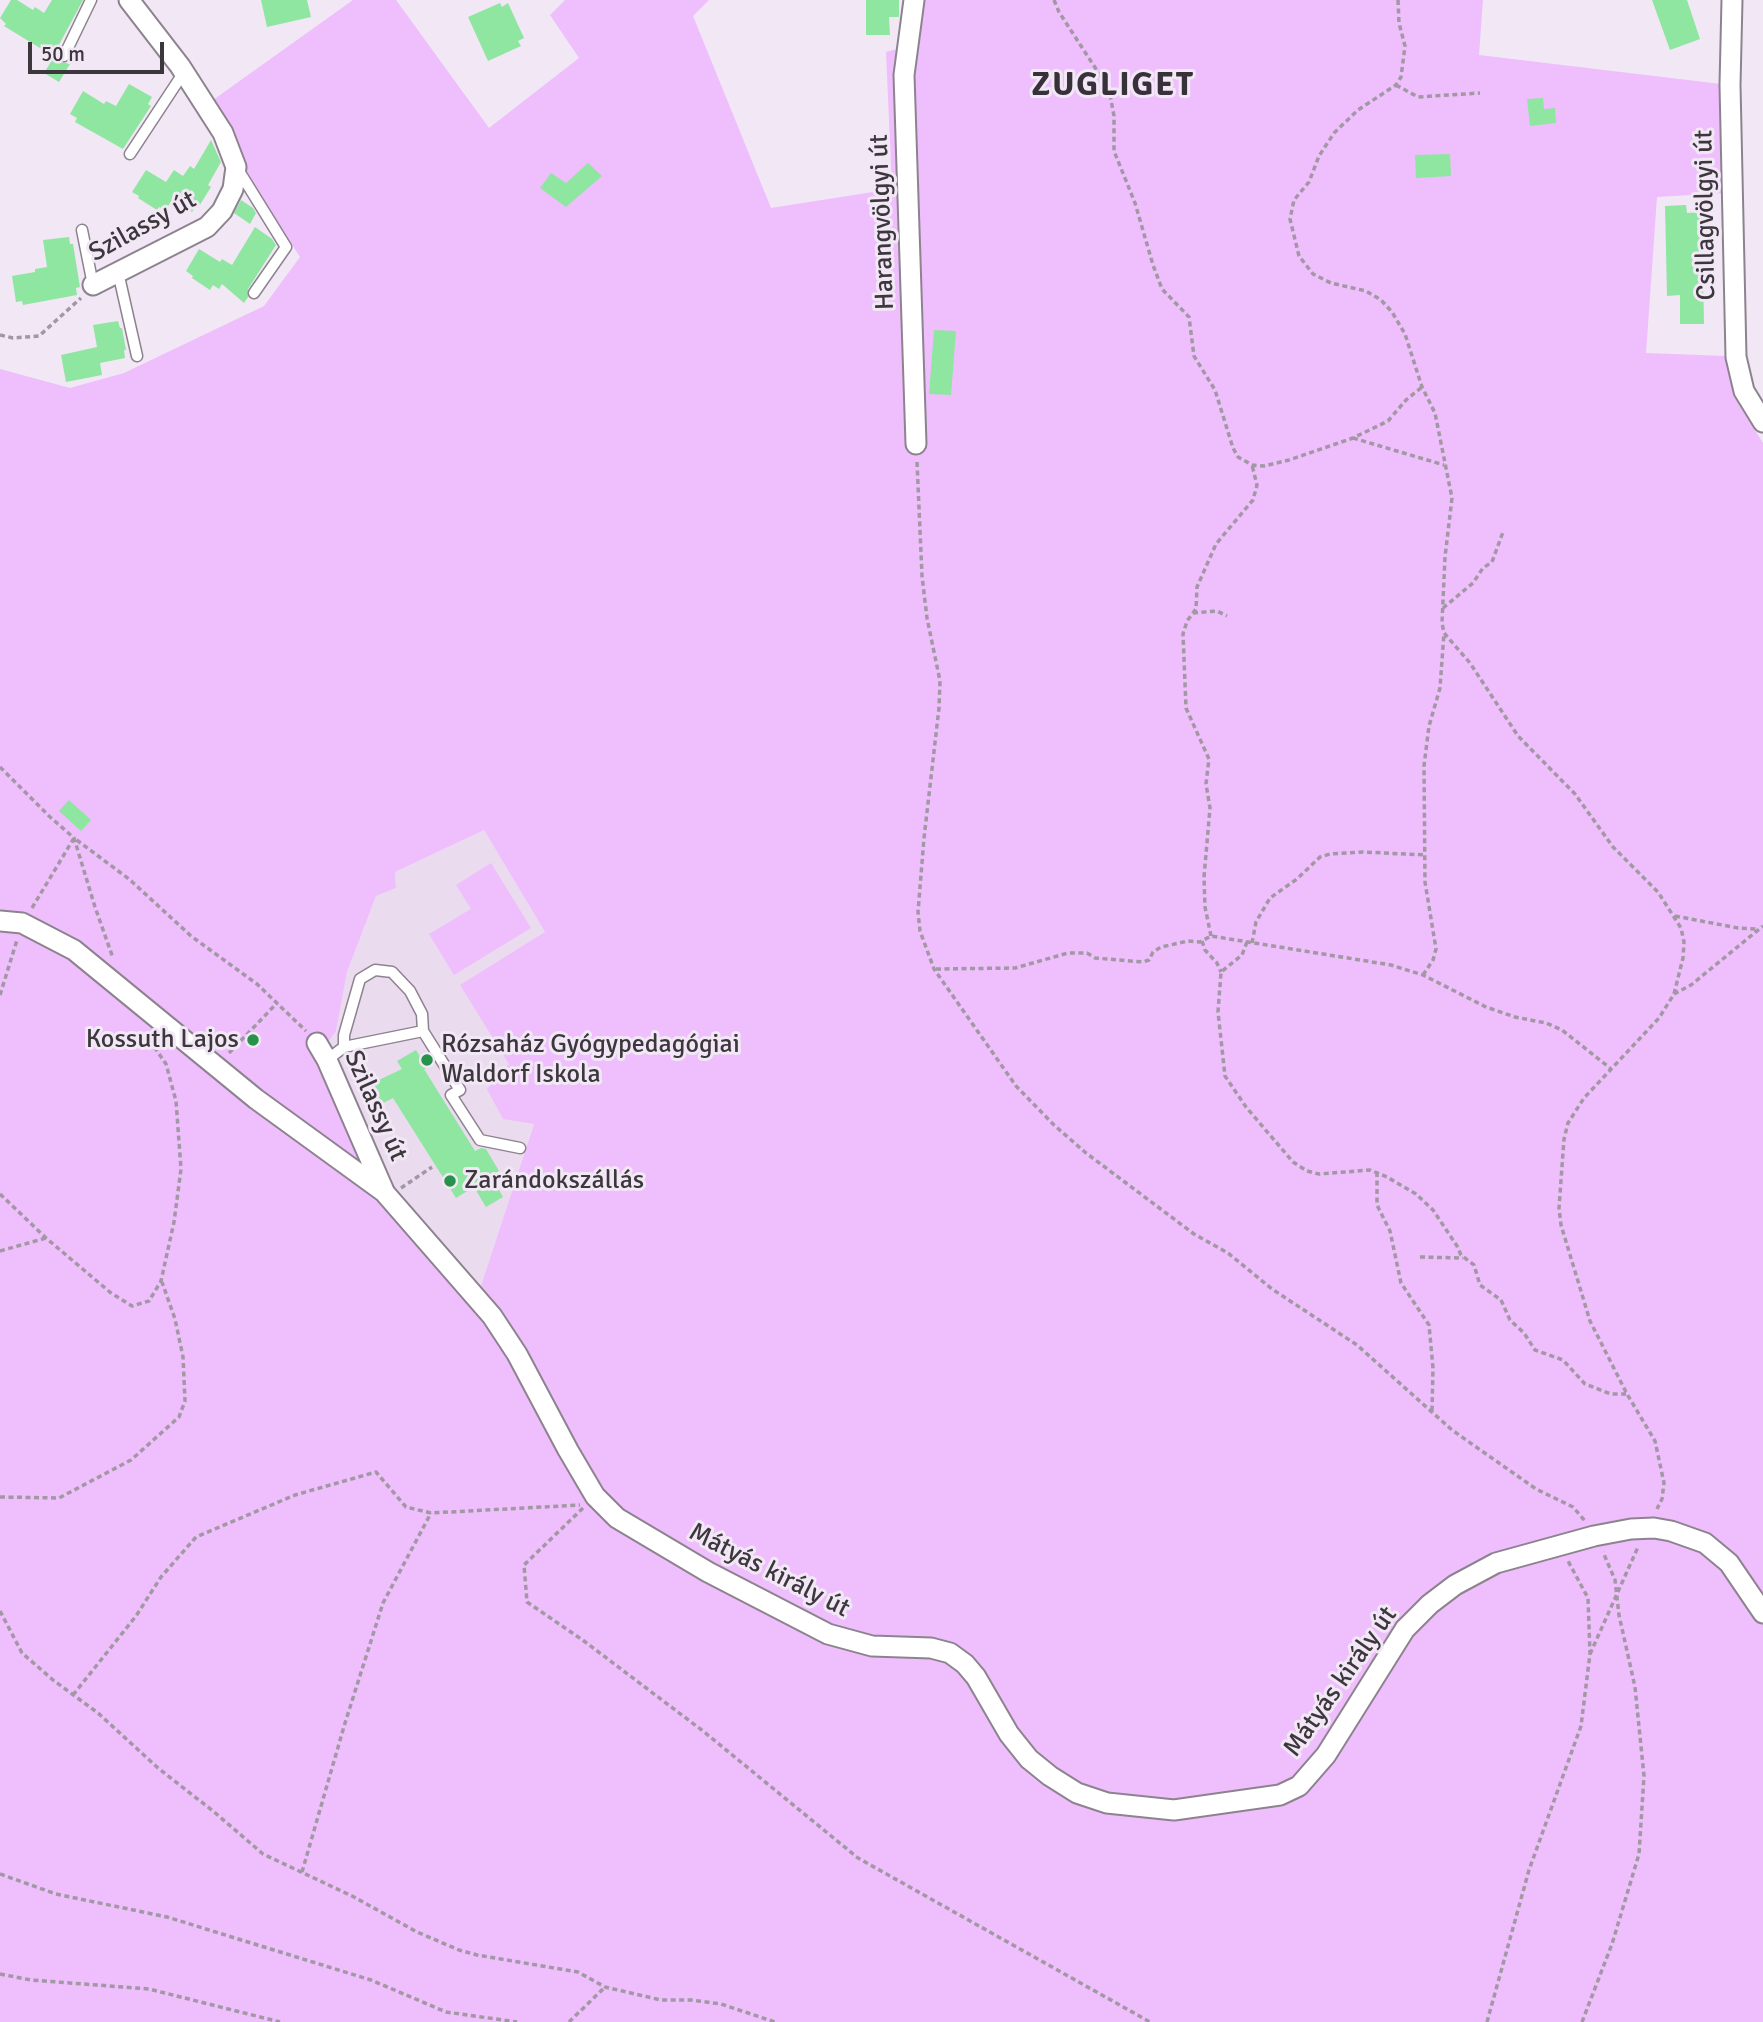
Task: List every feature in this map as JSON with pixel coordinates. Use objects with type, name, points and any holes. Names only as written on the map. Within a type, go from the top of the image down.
[{"type":"street","points":[[129,0],[184,72],[223,133],[236,166]]},
{"type":"street","name":"Harangvölgyi út","points":[[914,0],[904,75],[916,443]]},
{"type":"street","name":"Csillagvölgyi út","points":[[1732,0],[1730,85],[1736,357],[1744,391],[1763,422]]},
{"type":"street","name":"Szilassy út","points":[[93,285],[207,228],[222,211],[233,189],[236,166]]},
{"type":"street","points":[[0,920],[22,923],[74,950],[216,1067],[386,1194]]},
{"type":"street","name":"Szilassy út","points":[[322,1051],[386,1194]]},
{"type":"street","name":"Mátyás király út","points":[[386,1194],[492,1316],[517,1354],[595,1496],[617,1518],[708,1572],[828,1634],[872,1646],[931,1648],[950,1653],[976,1677],[1009,1734],[1029,1759],[1077,1793],[1107,1803],[1174,1810],[1280,1795],[1299,1786],[1326,1755],[1405,1629],[1430,1604],[1496,1563],[1594,1536],[1648,1528],[1687,1536],[1718,1552],[1740,1577],[1763,1613]]},
{"type":"lane","points":[[64,56],[91,0]]},
{"type":"lane","points":[[130,154],[184,72]]},
{"type":"lane","points":[[236,166],[286,247],[254,293]]},
{"type":"lane","points":[[82,230],[93,285]]},
{"type":"lane","points":[[118,271],[137,356]]},
{"type":"lane","points":[[344,1047],[344,1035],[360,979],[375,970],[392,972],[410,991],[422,1014],[423,1031],[460,1090],[451,1095],[480,1140],[520,1148]]},
{"type":"lane","points":[[322,1051],[423,1031]]},
{"type":"path","points":[[1054,0],[1109,89],[1114,116],[1114,151],[1135,203],[1153,265],[1169,298],[1181,306],[1189,317],[1194,356],[1219,400],[1233,448],[1245,463],[1275,464],[1353,438],[1388,421],[1406,400],[1422,387]]},
{"type":"path","points":[[1398,0],[1405,57],[1401,77],[1396,85],[1358,110],[1334,133],[1319,156],[1309,183],[1294,200],[1290,219],[1299,256],[1313,274],[1331,282],[1366,290],[1392,312],[1405,334],[1422,387],[1438,421],[1444,466],[1452,498],[1445,557],[1440,688],[1429,726],[1424,766],[1425,882],[1436,949],[1433,960],[1423,975]]},
{"type":"path","points":[[1396,85],[1418,97],[1480,93]]},
{"type":"path","points":[[0,335],[13,338],[39,336],[93,285]]},
{"type":"path","points":[[1353,438],[1444,466]]},
{"type":"path","points":[[916,443],[922,576],[927,618],[940,681],[918,912],[920,931],[934,969],[1016,1086],[1054,1125],[1086,1153],[1194,1234],[1228,1253],[1272,1289],[1357,1345],[1465,1440],[1536,1489],[1573,1507],[1584,1519],[1611,1569],[1635,1687],[1644,1776],[1639,1854],[1612,1944],[1583,2022]]},
{"type":"path","points":[[1211,936],[1205,907],[1204,877],[1210,808],[1206,784],[1209,759],[1184,700],[1186,668],[1183,634],[1187,621],[1194,613],[1197,587],[1216,544],[1253,500],[1257,485],[1252,465]]},
{"type":"path","points":[[1443,608],[1474,583],[1483,568],[1492,562],[1503,532]]},
{"type":"path","points":[[1194,613],[1217,611],[1227,616]]},
{"type":"path","points":[[1444,633],[1470,663],[1518,736],[1575,794],[1613,847],[1647,881],[1675,916],[1684,942],[1674,995],[1659,1018],[1584,1098],[1568,1123],[1564,1139],[1559,1208],[1561,1225],[1590,1321],[1627,1394],[1655,1441],[1664,1483],[1662,1499],[1590,1654]]},
{"type":"path","points":[[0,767],[74,838],[129,879],[191,936],[257,984],[322,1051]]},
{"type":"path","points":[[74,838],[95,907],[127,994]]},
{"type":"path","points":[[1252,943],[1256,922],[1270,898],[1320,858],[1330,854],[1363,852],[1426,855]]},
{"type":"path","points":[[1675,916],[1738,928],[1760,927]]},
{"type":"path","points":[[1674,995],[1691,985],[1760,927]]},
{"type":"path","points":[[934,969],[1015,968],[1068,953],[1087,953],[1094,958],[1143,962],[1149,960],[1153,952],[1161,947],[1202,941],[1211,936],[1391,965],[1423,975],[1486,1007],[1562,1030],[1610,1068]]},
{"type":"path","points":[[1202,941],[1205,950],[1221,972],[1218,1012],[1225,1076],[1246,1107],[1285,1154],[1307,1171],[1319,1174],[1363,1169],[1377,1172],[1416,1194],[1427,1203],[1463,1258],[1474,1265],[1483,1288],[1501,1300],[1510,1320],[1524,1333],[1535,1350],[1563,1360],[1585,1384],[1611,1394],[1627,1394]]},
{"type":"path","points":[[1221,972],[1242,955],[1247,942]]},
{"type":"path","points":[[216,1067],[277,1003]]},
{"type":"path","points":[[0,1194],[46,1238],[111,1293],[132,1306],[149,1301],[161,1282],[174,1223],[181,1168],[176,1101],[166,1064]]},
{"type":"path","points":[[386,1194],[432,1167]]},
{"type":"path","points":[[1377,1172],[1377,1205],[1390,1231],[1401,1283],[1429,1325],[1433,1368],[1432,1411]]},
{"type":"path","points":[[0,1251],[46,1238]]},
{"type":"path","points":[[1420,1257],[1463,1258]]},
{"type":"path","points":[[0,1497],[60,1498],[131,1460],[179,1417],[185,1401],[183,1357],[176,1319],[161,1282]]},
{"type":"path","points":[[73,1695],[136,1616],[161,1577],[196,1537],[295,1495],[376,1472],[407,1507],[431,1513],[586,1505],[524,1566],[527,1602],[584,1641],[703,1731],[858,1858],[1150,2022]]},
{"type":"path","points":[[302,1872],[383,1603],[431,1513]]},
{"type":"path","points":[[1488,2022],[1529,1870],[1580,1726],[1590,1654],[1588,1598],[1560,1545]]},
{"type":"path","points":[[0,1611],[22,1653],[98,1713],[158,1768],[214,1811],[263,1854],[354,1897],[417,1932],[459,1950],[578,1972],[605,1987],[661,2000],[721,2004],[775,2022]]},
{"type":"path","points":[[0,1874],[56,1894],[167,1917],[371,1980],[446,2012],[517,2022]]},
{"type":"path","points":[[0,1974],[31,1980],[149,1989],[280,2022]]},
{"type":"path","points":[[569,2022],[605,1987]]},
{"type":"shaded area","points":[[353,0],[396,0],[489,128],[579,58],[550,15],[565,0],[709,0],[693,16],[771,208],[892,189],[886,52],[915,44],[922,0],[1483,0],[1479,55],[1721,84],[1724,193],[1657,197],[1646,353],[1726,356],[1739,405],[1763,443],[1763,2022],[0,2022],[0,369],[70,388],[124,373],[264,306],[300,257],[240,165],[206,105]],"holes":[[[484,830],[545,932],[460,985],[509,1064],[487,1089],[503,1119],[534,1124],[481,1286],[411,1211],[397,1190],[381,1160],[351,1086],[327,1044],[336,1031],[347,972],[376,896],[396,888],[395,872]]]},
{"type":"shaded area","name":"Rózsaház Gyógypedagógiai Waldorf Iskola","points":[[484,830],[545,932],[534,1123],[481,1287],[411,1211],[397,1190],[327,1044],[336,1031],[347,972],[376,896],[396,888],[395,872]]},
{"type":"shaded area","points":[[491,863],[531,928],[454,975],[429,934],[471,909],[456,885]]},
{"type":"building","points":[[11,0],[17,0],[33,10],[35,7],[44,13],[52,0],[83,0],[53,56],[4,26],[6,24],[0,18]]},
{"type":"building","points":[[261,0],[307,0],[311,17],[267,27]]},
{"type":"building","points":[[866,0],[899,0],[899,17],[889,17],[890,35],[866,35]]},
{"type":"building","points":[[1652,0],[1687,0],[1700,39],[1670,50]]},
{"type":"building","points":[[500,3],[502,7],[508,3],[524,38],[518,41],[521,46],[488,61],[468,17]]},
{"type":"building","points":[[55,55],[60,62],[70,64],[59,82],[44,73]]},
{"type":"building","points":[[129,84],[152,97],[148,104],[151,106],[123,149],[75,122],[77,118],[70,114],[83,91],[104,104],[106,101],[116,106]]},
{"type":"building","points":[[1543,98],[1544,109],[1555,108],[1556,123],[1530,126],[1527,99]]},
{"type":"building","points":[[211,140],[221,162],[208,185],[211,187],[198,208],[196,206],[192,212],[172,200],[165,211],[159,207],[157,210],[132,192],[146,170],[166,182],[174,170],[183,176],[190,166],[194,169]]},
{"type":"building","points":[[1450,154],[1451,176],[1416,178],[1415,155]]},
{"type":"building","points":[[588,163],[602,176],[566,207],[540,188],[551,173],[566,183]]},
{"type":"building","points":[[241,200],[256,213],[250,224],[234,213]]},
{"type":"building","points":[[1686,205],[1687,213],[1702,212],[1704,324],[1680,324],[1680,295],[1667,296],[1665,206]]},
{"type":"building","points":[[255,227],[276,245],[248,289],[248,297],[244,303],[222,284],[219,289],[213,285],[210,290],[186,271],[199,249],[220,262],[222,259],[232,265]]},
{"type":"building","points":[[69,237],[70,244],[73,244],[80,287],[76,288],[77,295],[23,305],[22,301],[16,302],[12,276],[47,267],[43,240]]},
{"type":"building","points":[[118,321],[122,328],[125,358],[100,363],[102,375],[66,382],[61,355],[97,347],[93,325]]},
{"type":"building","points":[[934,330],[956,331],[951,395],[929,394]]},
{"type":"building","points":[[69,800],[91,820],[81,831],[59,811]]},
{"type":"building","points":[[416,1050],[427,1068],[424,1069],[475,1151],[486,1149],[499,1171],[491,1176],[503,1197],[486,1207],[474,1187],[456,1198],[393,1098],[369,1110],[360,1089],[402,1069],[397,1061]]},
{"type":"place","name":"Kossuth Lajos","points":[[253,1040]]},
{"type":"place","name":"Rózsaház Gyógypedagógiai Waldorf Iskola","points":[[427,1060]]},
{"type":"place","name":"Zarándokszállás","points":[[450,1181]]},
{"type":"district","name":"ZUGLIGET","points":[[1113,86]]}]
